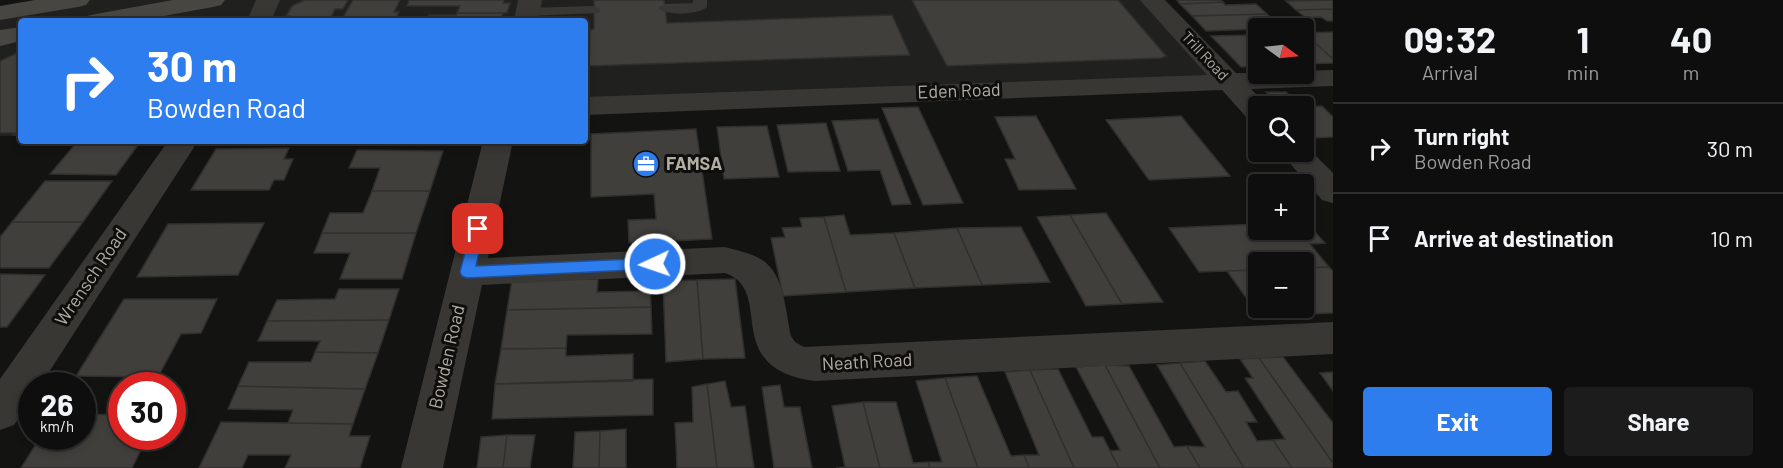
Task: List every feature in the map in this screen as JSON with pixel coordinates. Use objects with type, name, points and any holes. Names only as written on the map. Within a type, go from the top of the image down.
[{"type":"main road","points":[[0,12],[78,0]]},
{"type":"main road","points":[[107,13],[213,0]]},
{"type":"main road","points":[[0,38],[18,35]]},
{"type":"street","points":[[260,18],[268,0]]},
{"type":"street","name":"Trill Road","points":[[1152,0],[1248,102]]},
{"type":"street","name":"Eden Road","points":[[588,106],[1333,78]]},
{"type":"street","name":"Wrensch Road","points":[[0,412],[181,144]]},
{"type":"street","name":"Bowden Road","points":[[422,468],[497,144]]},
{"type":"street","points":[[1304,162],[1333,192]]},
{"type":"street","name":"Neath Road","points":[[467,272],[725,260],[742,263],[756,272],[763,285],[772,336],[780,351],[795,361],[814,365],[1333,338]]},
{"type":"lane","points":[[528,11],[594,7],[553,0]]},
{"type":"lane","points":[[664,4],[690,0]]},
{"type":"lane","points":[[664,4],[700,7],[699,0]]},
{"type":"shaded area","points":[[78,0],[1152,0],[1229,81],[588,106],[588,18],[18,18],[18,136],[0,136],[0,13]]},
{"type":"building","points":[[305,0],[348,0],[343,9],[335,9],[330,18],[289,18],[290,16],[286,16],[292,6]]},
{"type":"building","points":[[353,0],[400,0],[394,12],[399,12],[396,18],[343,18]]},
{"type":"building","points":[[409,0],[504,0],[503,3],[510,3],[507,13],[457,13],[460,6],[407,6]]},
{"type":"building","points":[[594,0],[664,0],[667,23],[892,15],[910,55],[589,66],[590,30],[594,29]]},
{"type":"building","points":[[912,0],[1118,0],[1166,56],[947,66]]},
{"type":"building","points":[[1177,0],[1220,0],[1223,2],[1180,4]]},
{"type":"building","points":[[1333,0],[1333,9],[1296,10],[1286,1]]},
{"type":"building","points":[[1223,2],[1225,5],[1256,4],[1267,14],[1192,16],[1180,4]]},
{"type":"building","points":[[1333,9],[1333,21],[1327,21],[1321,17],[1306,18],[1296,10]]},
{"type":"building","points":[[457,13],[503,13],[501,18],[428,18],[429,15],[456,15]]},
{"type":"building","points":[[1267,14],[1271,18],[1248,18],[1248,29],[1206,31],[1192,16]]},
{"type":"building","points":[[1333,32],[1333,59],[1314,42],[1314,33]]},
{"type":"building","points":[[1248,35],[1248,67],[1241,67],[1211,36]]},
{"type":"building","points":[[1314,42],[1333,59],[1333,63],[1314,64]]},
{"type":"building","points":[[18,52],[18,135],[0,133],[0,61]]},
{"type":"building","points":[[1266,92],[1286,92],[1290,96],[1270,96]]},
{"type":"building","points":[[1314,106],[1322,106],[1333,117],[1333,137],[1314,138]]},
{"type":"building","points":[[918,107],[963,203],[923,205],[882,108]]},
{"type":"building","points":[[1036,116],[1076,189],[1019,190],[1005,159],[1015,159],[995,117]]},
{"type":"building","points":[[1181,116],[1230,176],[1149,180],[1106,120]]},
{"type":"building","points":[[878,119],[911,204],[892,205],[880,170],[848,171],[832,121]]},
{"type":"building","points":[[826,123],[840,171],[788,172],[777,125]]},
{"type":"building","points":[[767,126],[779,177],[724,179],[717,127]]},
{"type":"building","name":"FAMSA","points":[[696,129],[712,239],[629,243],[628,220],[656,219],[654,194],[591,197],[591,134]]},
{"type":"building","points":[[75,144],[139,144],[116,175],[50,174]]},
{"type":"building","points":[[289,148],[284,159],[293,159],[284,180],[274,180],[269,190],[191,190],[216,149]]},
{"type":"building","points":[[357,150],[443,151],[430,191],[372,191],[380,168],[349,168]]},
{"type":"building","points":[[45,181],[112,181],[83,222],[12,222]]},
{"type":"building","points":[[372,191],[430,191],[416,233],[322,233],[330,213],[363,213]]},
{"type":"building","points":[[1106,213],[1163,302],[1122,304],[1070,215]]},
{"type":"building","points":[[844,215],[850,235],[894,233],[915,288],[846,292],[824,217]]},
{"type":"building","points":[[1070,215],[1122,304],[1086,306],[1037,217]]},
{"type":"building","points":[[824,217],[846,292],[783,296],[771,238],[785,237],[782,228],[802,227],[800,218]]},
{"type":"building","points":[[12,222],[83,222],[49,268],[0,268],[0,237]]},
{"type":"building","points":[[264,223],[238,275],[137,277],[168,224]]},
{"type":"building","points":[[1248,224],[1248,240],[1314,240],[1314,231],[1325,243],[1310,244],[1329,267],[1314,268],[1314,252],[1248,252],[1248,270],[1199,272],[1169,228]]},
{"type":"building","points":[[1021,227],[1050,282],[982,285],[957,228]]},
{"type":"building","points":[[957,228],[982,285],[915,288],[894,233]]},
{"type":"building","points":[[322,233],[416,233],[402,279],[340,279],[350,253],[314,253]]},
{"type":"building","points":[[1329,267],[1333,271],[1333,313],[1314,314],[1314,268]]},
{"type":"building","points":[[1248,270],[1248,301],[1227,271]]},
{"type":"building","points":[[0,274],[45,275],[7,327],[0,327]]},
{"type":"building","points":[[598,279],[597,292],[650,291],[651,307],[507,310],[512,280]]},
{"type":"building","points":[[735,279],[745,358],[703,359],[697,280]]},
{"type":"building","points":[[697,280],[703,359],[666,362],[663,281]]},
{"type":"building","points":[[339,289],[399,289],[389,320],[267,321],[277,300],[335,299]]},
{"type":"building","points":[[124,299],[217,299],[201,333],[181,334],[161,372],[108,372],[108,376],[96,376],[96,372],[78,372]]},
{"type":"building","points":[[651,307],[652,334],[567,335],[566,348],[501,349],[507,310]]},
{"type":"building","points":[[389,320],[378,353],[315,352],[320,341],[258,341],[267,321]]},
{"type":"building","points":[[566,348],[566,356],[633,354],[633,381],[495,384],[501,349]]},
{"type":"building","points":[[315,352],[378,353],[365,389],[238,386],[249,362],[311,362]]},
{"type":"building","points":[[1283,357],[1333,423],[1333,463],[1259,358]]},
{"type":"building","points":[[1259,358],[1333,463],[1333,468],[1292,468],[1273,440],[1285,439],[1245,378],[1253,378],[1240,359]]},
{"type":"building","points":[[1205,361],[1226,392],[1238,391],[1257,422],[1246,422],[1257,441],[1273,440],[1292,468],[1244,468],[1180,363]]},
{"type":"building","points":[[1180,363],[1244,468],[1200,468],[1187,446],[1205,447],[1157,365]]},
{"type":"building","points":[[1105,365],[1160,468],[1119,468],[1110,451],[1120,450],[1076,367]]},
{"type":"building","points":[[1105,365],[1129,366],[1174,447],[1187,446],[1200,468],[1160,468]]},
{"type":"building","points":[[1058,369],[1092,437],[1103,437],[1119,468],[1074,468],[1030,370]]},
{"type":"building","points":[[1030,370],[1074,468],[1029,468],[1024,455],[1039,455],[1005,372]]},
{"type":"building","points":[[1333,372],[1333,391],[1320,373]]},
{"type":"building","points":[[977,376],[1011,456],[1024,455],[1029,468],[978,468],[945,378]]},
{"type":"building","points":[[945,378],[978,468],[930,468],[928,462],[942,462],[916,381]]},
{"type":"building","points":[[653,379],[653,415],[492,419],[495,384]]},
{"type":"building","points":[[725,381],[731,407],[745,406],[754,468],[717,468],[707,384]]},
{"type":"building","points":[[707,384],[717,468],[677,468],[675,423],[693,422],[692,387]]},
{"type":"building","points":[[780,385],[784,407],[800,407],[812,468],[774,468],[762,387]]},
{"type":"building","points":[[238,386],[365,389],[353,424],[288,423],[293,410],[228,409]]},
{"type":"building","points":[[863,402],[880,468],[836,468],[845,467],[832,406]]},
{"type":"building","points":[[863,402],[896,402],[913,463],[928,462],[930,468],[880,468]]},
{"type":"building","points":[[96,414],[108,415],[108,450],[141,450],[132,468],[21,468],[32,450],[96,450]]},
{"type":"building","points":[[221,422],[353,424],[349,436],[370,436],[360,468],[285,468],[291,455],[248,455],[242,468],[199,468]]},
{"type":"building","points":[[626,429],[626,468],[599,468],[600,431]]},
{"type":"building","points":[[600,431],[599,468],[573,468],[575,432]]},
{"type":"building","points":[[507,435],[503,468],[477,468],[481,437]]},
{"type":"building","points":[[507,435],[535,435],[530,468],[503,468]]},
{"type":"place","name":"FAMSA","points":[[646,164]]},
{"type":"route","points":[[478,229],[467,272],[655,264]]}]
